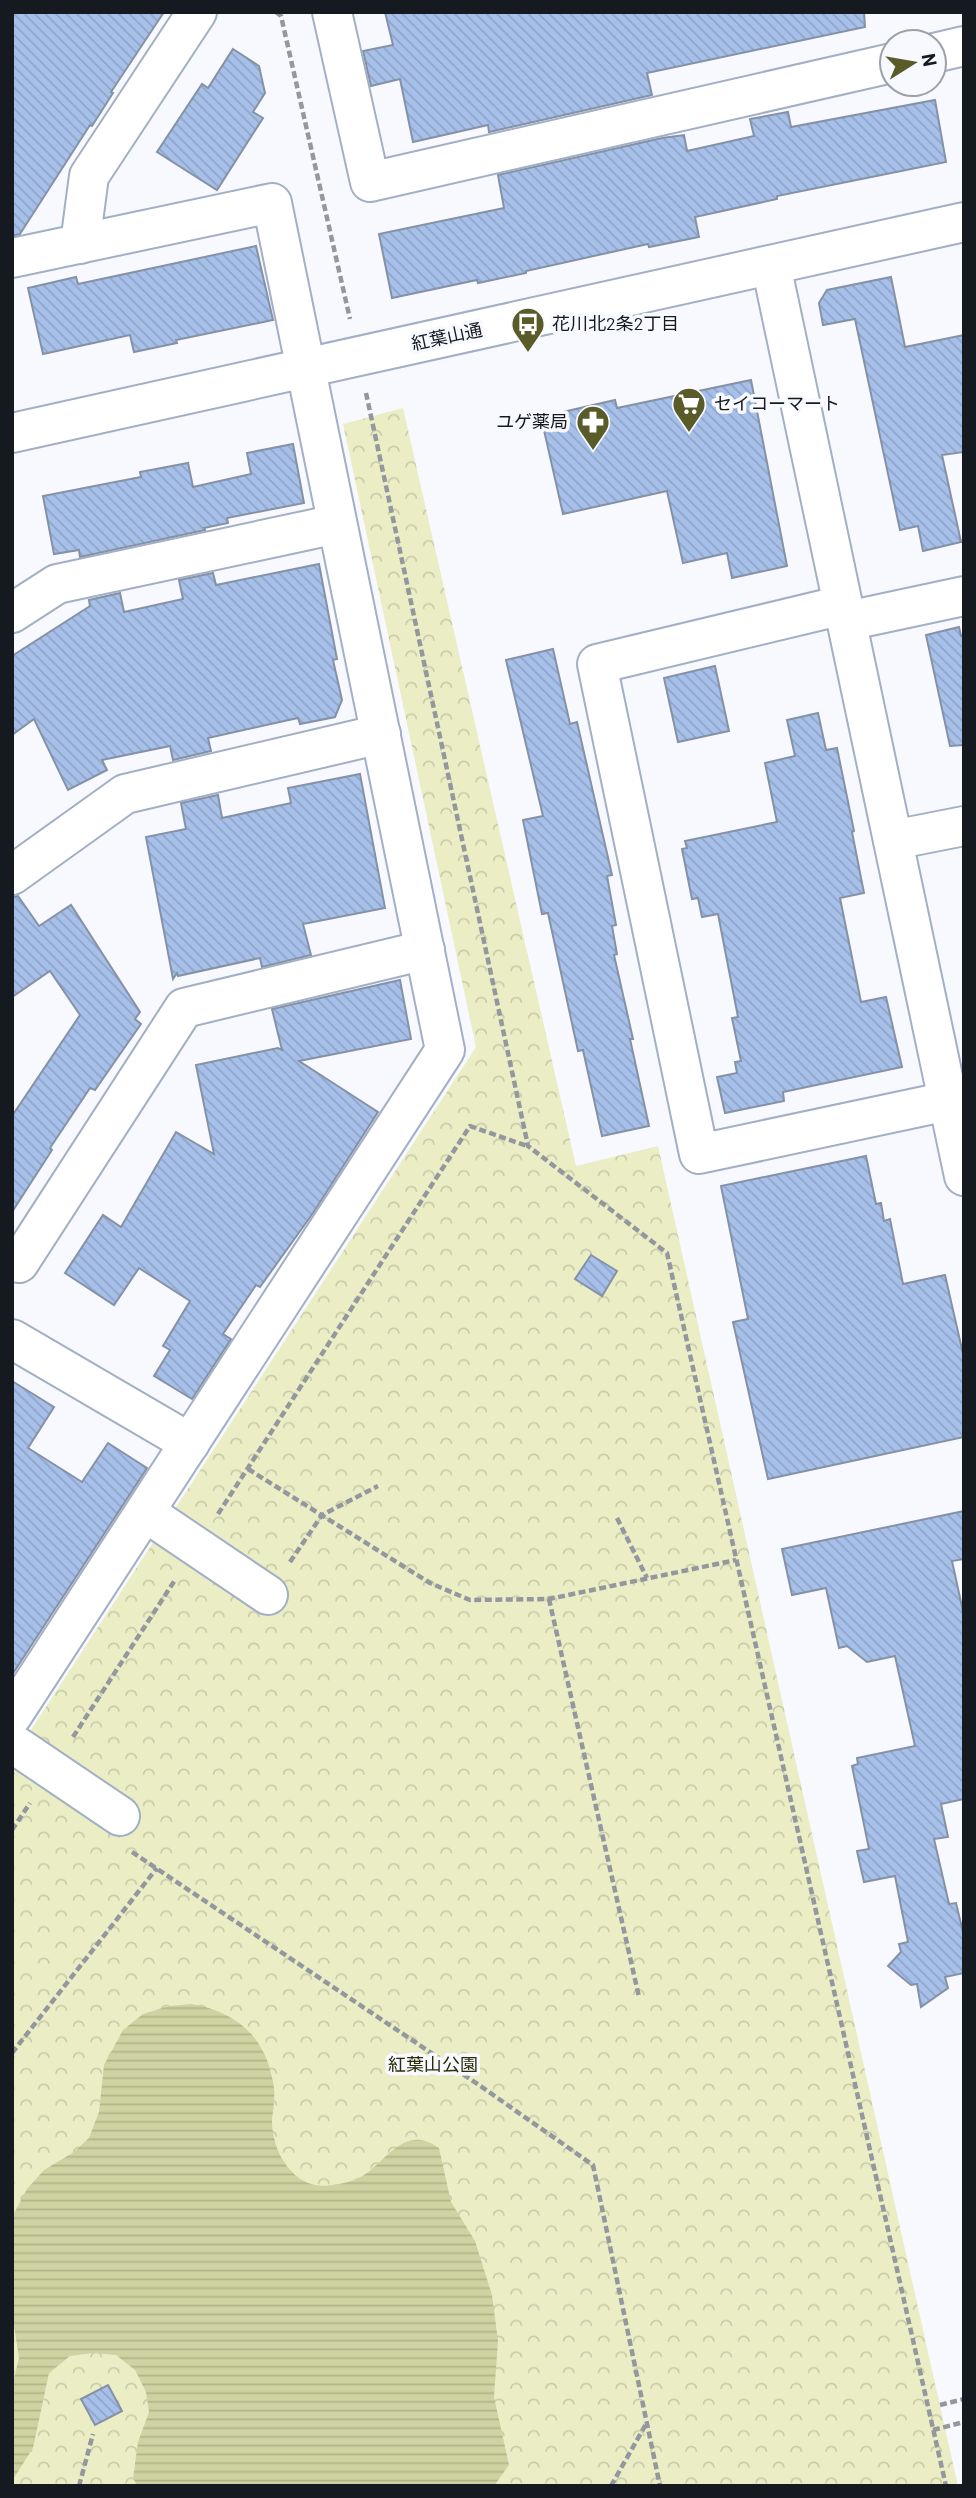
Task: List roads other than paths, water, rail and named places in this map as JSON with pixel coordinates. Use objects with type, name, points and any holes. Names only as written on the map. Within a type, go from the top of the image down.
[{"type":"street","points":[[80,244],[89,176],[197,12]]},
{"type":"street","points":[[332,12],[370,182],[878,66]]},
{"type":"street","points":[[12,258],[272,203],[445,1050],[12,1716]]},
{"type":"street","name":"紅葉山通","points":[[12,433],[964,222]]},
{"type":"street","points":[[771,265],[893,840],[951,1051],[948,1101],[964,1176]]},
{"type":"street","points":[[12,613],[57,584],[337,524]]},
{"type":"street","points":[[948,1101],[699,1154],[597,664],[845,613],[964,596]]},
{"type":"street","points":[[12,875],[125,794],[381,734]]},
{"type":"street","points":[[893,840],[964,826]]},
{"type":"street","points":[[12,1259],[19,1263],[184,1008],[425,950]]},
{"type":"street","points":[[12,1339],[190,1443]]},
{"type":"street","points":[[145,1512],[268,1595]]},
{"type":"street","points":[[12,1743],[51,1770],[122,1831]]},
{"type":"place","name":"花川北2条2丁目","points":[[528,354]]},
{"type":"place","name":"セイコーマート","points":[[689,434]]},
{"type":"place","name":"ユゲ薬局","points":[[593,452]]},
{"type":"park label","name":"紅葉山公園","points":[[433,2065]]}]
